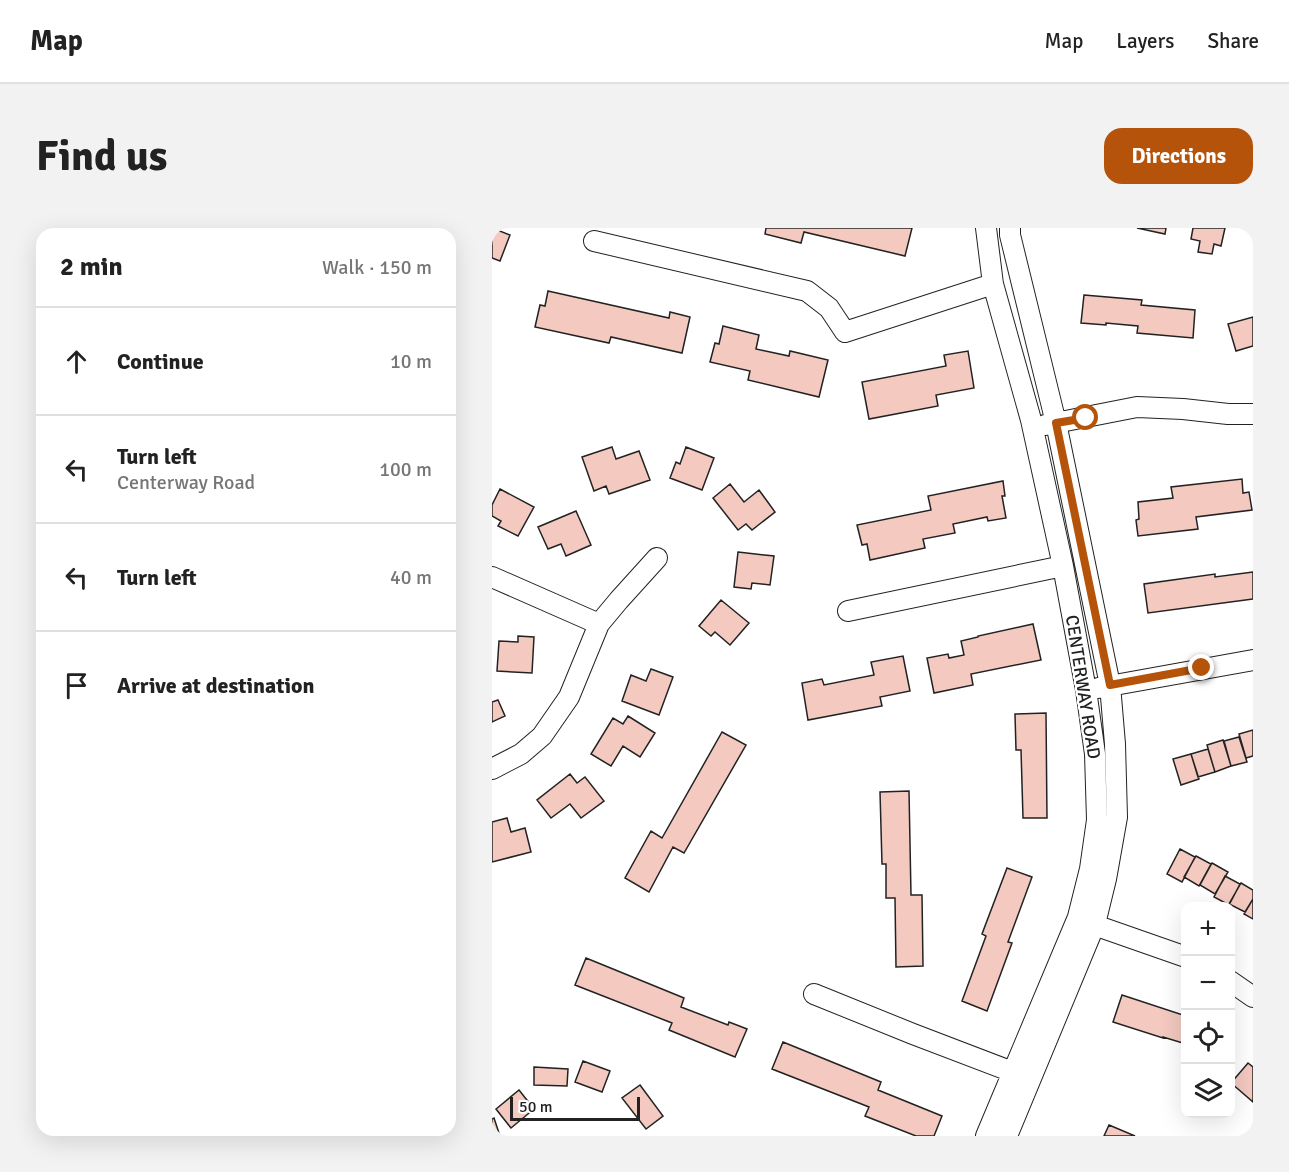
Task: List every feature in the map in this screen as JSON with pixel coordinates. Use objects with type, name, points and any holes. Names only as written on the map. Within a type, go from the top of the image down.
[{"type":"street","name":"CENTERWAY ROAD","points":[[986,228],[993,284],[1033,428],[1063,566],[1095,753],[1097,819],[1086,922],[1031,1080],[1007,1136]]},
{"type":"street","name":"CENTERWAY ROAD","points":[[986,1136],[1013,1072],[1106,879],[1117,816],[1115,744],[1110,685],[1056,423],[1010,228]]},
{"type":"street","points":[[594,241],[807,291],[828,308],[845,332],[993,284]]},
{"type":"street","points":[[1033,428],[1137,407],[1253,414]]},
{"type":"street","points":[[492,769],[521,754],[542,736],[569,697],[599,624],[657,558]]},
{"type":"street","points":[[848,611],[1063,566]]},
{"type":"street","points":[[492,577],[599,624]]},
{"type":"street","points":[[1086,690],[1253,660]]},
{"type":"street","points":[[1086,922],[1182,956]]},
{"type":"street","points":[[1235,984],[1253,997]]},
{"type":"street","points":[[814,993],[1031,1080]]},
{"type":"building","points":[[492,228],[510,235],[500,261],[492,258]]},
{"type":"building","points":[[766,228],[912,228],[905,256],[804,232],[801,243],[765,234]]},
{"type":"building","points":[[1137,228],[1166,228],[1165,234]]},
{"type":"building","points":[[1193,228],[1225,228],[1221,246],[1214,244],[1212,254],[1198,252],[1200,241],[1191,239]]},
{"type":"building","points":[[548,291],[669,318],[670,312],[690,317],[682,353],[611,337],[609,343],[535,327],[540,305],[545,306]]},
{"type":"building","points":[[1084,295],[1142,300],[1141,305],[1195,310],[1193,338],[1137,333],[1138,326],[1081,323]]},
{"type":"building","points":[[1253,317],[1253,346],[1236,351],[1228,324]]},
{"type":"building","points":[[723,326],[759,335],[756,349],[789,356],[790,351],[828,360],[819,397],[748,380],[750,371],[710,362],[715,343],[719,344]]},
{"type":"building","points":[[968,351],[974,388],[936,395],[938,406],[869,419],[862,382],[946,366],[944,355]]},
{"type":"building","points":[[612,447],[616,459],[639,451],[650,480],[609,494],[606,486],[594,491],[582,457]]},
{"type":"building","points":[[686,447],[714,458],[702,490],[670,478],[676,462],[680,464]]},
{"type":"building","points":[[1242,479],[1243,493],[1249,492],[1252,510],[1196,517],[1198,529],[1138,536],[1136,520],[1139,519],[1138,502],[1173,498],[1171,487]]},
{"type":"building","points":[[1003,481],[1005,496],[1002,496],[1006,518],[988,521],[987,517],[953,524],[955,533],[923,539],[925,548],[870,560],[867,544],[862,545],[857,525],[931,510],[928,496]]},
{"type":"building","points":[[730,484],[744,502],[759,490],[775,512],[752,530],[746,524],[738,530],[713,498]]},
{"type":"building","points":[[500,489],[534,507],[518,536],[498,526],[501,521],[492,516],[492,505]]},
{"type":"building","points":[[576,511],[591,545],[566,556],[561,544],[548,549],[538,527]]},
{"type":"building","points":[[738,552],[774,556],[770,585],[752,583],[751,589],[734,587]]},
{"type":"building","points":[[1253,572],[1253,599],[1148,613],[1144,584],[1215,574],[1215,577]]},
{"type":"building","points":[[721,600],[749,623],[730,645],[715,632],[711,636],[699,626]]},
{"type":"building","points":[[1033,624],[1041,660],[971,674],[973,685],[934,693],[927,658],[948,654],[949,658],[964,655],[961,641]]},
{"type":"building","points":[[518,636],[534,637],[532,673],[497,671],[499,641],[518,642]]},
{"type":"building","points":[[903,656],[910,691],[880,697],[882,706],[808,720],[802,683],[822,679],[824,685],[874,675],[871,662]]},
{"type":"building","points":[[651,669],[673,677],[659,715],[622,701],[631,675],[646,681]]},
{"type":"building","points":[[498,700],[505,716],[492,722],[492,702]]},
{"type":"building","points":[[1046,713],[1047,818],[1023,818],[1021,750],[1016,750],[1015,714]]},
{"type":"building","points":[[628,716],[655,733],[640,757],[623,746],[611,766],[591,754],[613,718],[623,724]]},
{"type":"building","points":[[1253,730],[1253,756],[1246,758],[1239,734]]},
{"type":"building","points":[[722,732],[746,745],[684,853],[673,847],[649,892],[625,878],[651,831],[662,838]]},
{"type":"building","points":[[1239,737],[1247,762],[1231,766],[1224,741]]},
{"type":"building","points":[[1223,740],[1231,766],[1215,772],[1207,745]]},
{"type":"building","points":[[1208,749],[1215,772],[1198,777],[1191,754]]},
{"type":"building","points":[[1191,754],[1199,779],[1181,785],[1173,759]]},
{"type":"building","points":[[570,774],[577,783],[585,777],[604,801],[581,818],[570,804],[551,818],[537,800]]},
{"type":"building","points":[[909,791],[911,895],[922,895],[923,966],[896,967],[895,898],[886,898],[886,864],[882,864],[880,792]]},
{"type":"building","points":[[507,818],[511,832],[525,828],[531,852],[492,862],[492,822]]},
{"type":"building","points":[[1180,849],[1195,857],[1182,882],[1167,874]]},
{"type":"building","points":[[1196,856],[1211,864],[1199,886],[1184,877]]},
{"type":"building","points":[[1212,863],[1228,872],[1215,894],[1200,885]]},
{"type":"building","points":[[1007,868],[1032,877],[1008,942],[1012,943],[987,1011],[962,1001],[986,936],[982,934]]},
{"type":"building","points":[[1225,876],[1240,884],[1231,902],[1223,902],[1214,897]]},
{"type":"building","points":[[1241,883],[1253,890],[1253,899],[1245,912],[1235,907],[1235,902],[1230,902]]},
{"type":"building","points":[[1253,899],[1253,919],[1244,914]]},
{"type":"building","points":[[586,958],[684,998],[681,1007],[728,1025],[729,1022],[747,1029],[735,1057],[669,1030],[672,1023],[575,985]]},
{"type":"building","points":[[1122,995],[1181,1014],[1181,1042],[1163,1038],[1113,1022]]},
{"type":"building","points":[[783,1042],[881,1082],[878,1090],[942,1116],[934,1136],[916,1136],[865,1116],[869,1107],[772,1069]]},
{"type":"building","points":[[583,1061],[610,1071],[602,1092],[575,1082]]},
{"type":"building","points":[[1248,1063],[1253,1067],[1253,1102],[1235,1086],[1235,1078]]},
{"type":"building","points":[[534,1067],[568,1069],[567,1086],[534,1085]]},
{"type":"building","points":[[640,1085],[663,1116],[646,1129],[622,1098]]},
{"type":"building","points":[[519,1090],[534,1109],[511,1128],[496,1109]]},
{"type":"building","points":[[494,1118],[500,1136],[492,1136],[492,1119]]},
{"type":"building","points":[[1109,1125],[1135,1136],[1104,1136]]},
{"type":"route","points":[[1086,418],[1056,423],[1110,685],[1202,668]]}]
